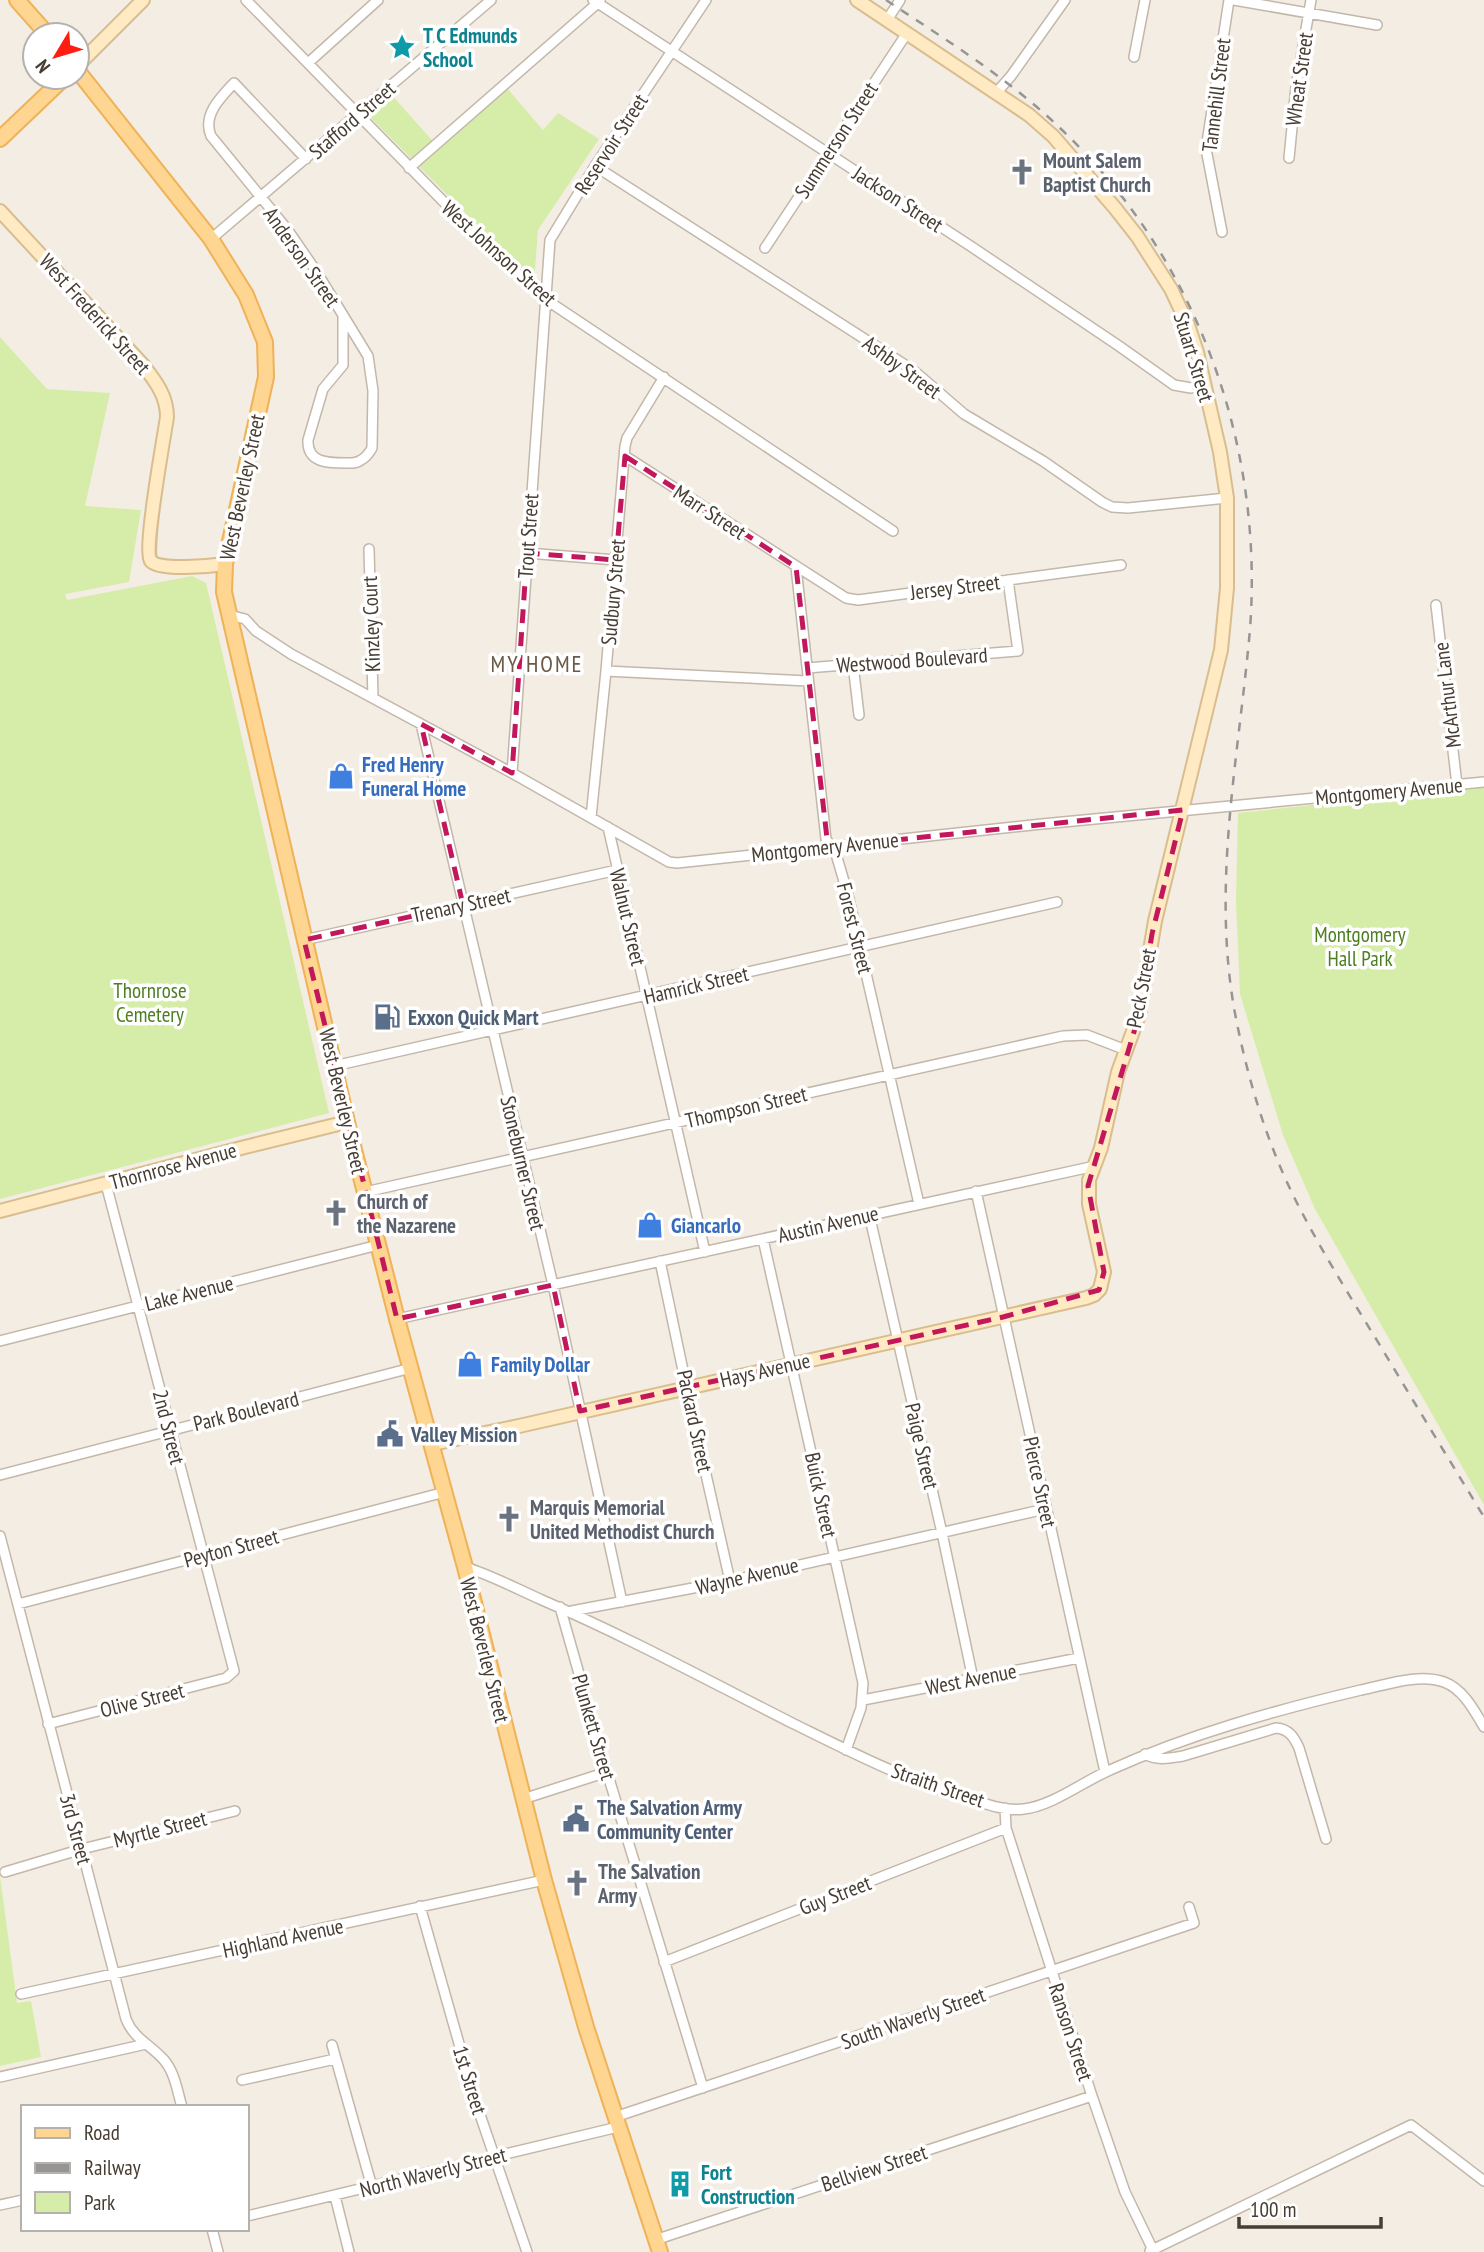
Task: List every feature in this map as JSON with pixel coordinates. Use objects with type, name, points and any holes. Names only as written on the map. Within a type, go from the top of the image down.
[{"type":"main road","points":[[24,3],[38,21]]},
{"type":"main road","name":"West Beverley Street","points":[[91,86],[211,239],[246,295],[260,325],[267,356],[266,377],[225,564],[223,580],[229,615],[347,1122],[397,1319],[465,1567],[544,1880],[586,2027],[657,2246]]},
{"type":"main road","points":[[0,139],[50,91]]},
{"type":"street","points":[[91,54],[144,0]]},
{"type":"street","name":"West Johnson Street","points":[[246,0],[409,168],[545,299],[893,531]]},
{"type":"street","points":[[308,63],[378,0]]},
{"type":"street","name":"Stafford Street","points":[[211,239],[491,0]]},
{"type":"street","name":"Reservoir Street","points":[[545,299],[550,240],[595,166],[706,0]]},
{"type":"street","name":"Stuart Street","points":[[857,0],[1030,114],[1054,136],[1137,236],[1180,307],[1194,343],[1205,384],[1227,498],[1224,634],[1182,810]]},
{"type":"street","points":[[887,20],[900,0]]},
{"type":"street","points":[[997,92],[1065,0]]},
{"type":"street","points":[[1134,57],[1145,0]]},
{"type":"street","name":"Tannehill Street","points":[[1222,232],[1206,149],[1229,0]]},
{"type":"street","points":[[1234,0],[1377,25]]},
{"type":"street","name":"Wheat Street","points":[[1289,158],[1296,87],[1311,0]]},
{"type":"street","points":[[409,168],[598,1]]},
{"type":"street","name":"Jackson Street","points":[[598,1],[1174,385],[1191,388],[1205,384]]},
{"type":"street","name":"Summerson Street","points":[[765,248],[907,33]]},
{"type":"street","name":"Anderson Street","points":[[306,159],[234,83],[209,116],[208,128],[214,140],[299,245],[343,315],[368,356],[373,391],[373,437],[369,454],[356,463],[327,463],[316,459],[308,440],[323,388],[343,365],[343,315]]},
{"type":"street","name":"Ashby Street","points":[[595,166],[906,366],[964,414],[1043,461],[1102,502],[1112,507],[1128,508],[1227,498]]},
{"type":"street","name":"West Frederick Street","points":[[0,211],[136,357],[161,391],[167,417],[150,526],[150,560],[160,566],[225,564]]},
{"type":"street","name":"Trout Street","points":[[512,773],[545,299]]},
{"type":"street","name":"Sudbury Street","points":[[591,817],[607,671],[627,438],[664,377]]},
{"type":"street","name":"Marr Street","points":[[625,456],[796,567]]},
{"type":"street","name":"Kinzley Court","points":[[369,549],[373,698]]},
{"type":"street","points":[[527,553],[616,560]]},
{"type":"street","name":"Jersey Street","points":[[796,567],[846,598],[858,600],[1121,565]]},
{"type":"street","name":"Forest Street","points":[[796,567],[827,839],[836,854],[919,1203]]},
{"type":"street","name":"Westwood Boulevard","points":[[807,668],[1018,651],[1008,580]]},
{"type":"street","name":"McArthur Lane","points":[[1436,605],[1457,785]]},
{"type":"street","name":"Montgomery Avenue","points":[[229,615],[245,619],[256,631],[290,654],[512,773],[669,862],[1484,782]]},
{"type":"street","points":[[853,664],[859,715]]},
{"type":"street","name":"Westwood Boulevard","points":[[607,671],[808,681]]},
{"type":"street","name":"Stoneburner Street","points":[[421,724],[552,1285],[622,1602]]},
{"type":"street","name":"Peck Street","points":[[1097,1292],[1104,1272],[1091,1214],[1088,1186],[1106,1131],[1115,1082],[1139,1015],[1152,934],[1182,810]]},
{"type":"street","name":"Walnut Street","points":[[608,827],[705,1252]]},
{"type":"street","name":"Trenary Street","points":[[304,940],[617,870]]},
{"type":"street","name":"Hamrick Street","points":[[334,1066],[1057,902]]},
{"type":"street","name":"Thompson Street","points":[[365,1192],[1063,1036],[1087,1035],[1126,1050]]},
{"type":"street","name":"Thornrose Avenue","points":[[0,1211],[347,1122]]},
{"type":"street","name":"Austin Avenue","points":[[397,1319],[1095,1166]]},
{"type":"street","name":"2nd Street","points":[[106,1184],[234,1671]]},
{"type":"street","name":"Pierce Street","points":[[976,1191],[1105,1772]]},
{"type":"street","name":"Paige Street","points":[[869,1214],[973,1679]]},
{"type":"street","name":"Buick Street","points":[[763,1239],[863,1683],[863,1700],[846,1749]]},
{"type":"street","name":"Lake Avenue","points":[[0,1342],[378,1245]]},
{"type":"street","name":"Packard Street","points":[[660,1261],[730,1581]]},
{"type":"street","name":"Hays Avenue","points":[[432,1444],[1003,1317],[1088,1297],[1097,1292]]},
{"type":"street","name":"Park Boulevard","points":[[0,1475],[411,1368]]},
{"type":"street","name":"Peyton Street","points":[[18,1604],[445,1492]]},
{"type":"street","name":"Wayne Avenue","points":[[570,1611],[730,1581],[1045,1509]]},
{"type":"street","name":"3rd Street","points":[[0,1536],[128,2024],[134,2034],[159,2054],[171,2071],[181,2105]]},
{"type":"street","name":"Straith Street","points":[[465,1567],[570,1611],[925,1786],[1005,1808],[1020,1810],[1040,1805],[1144,1754],[1298,1705],[1404,1681],[1441,1681],[1456,1688],[1484,1727]]},
{"type":"street","name":"Plunkett Street","points":[[560,1607],[703,2088]]},
{"type":"street","name":"West Avenue","points":[[863,1700],[1079,1658]]},
{"type":"street","name":"Olive Street","points":[[48,1724],[226,1678],[234,1671]]},
{"type":"street","points":[[1144,1754],[1152,1758],[1168,1759],[1276,1728],[1286,1730],[1299,1748],[1326,1839]]},
{"type":"street","points":[[523,1799],[607,1772]]},
{"type":"street","name":"Ranson Street","points":[[1005,1808],[1006,1828],[1051,1972],[1125,2192],[1151,2251]]},
{"type":"street","name":"Myrtle Street","points":[[5,1872],[82,1849],[235,1811]]},
{"type":"street","name":"Guy Street","points":[[664,1962],[1006,1828]]},
{"type":"street","name":"Highland Avenue","points":[[21,1994],[544,1880]]},
{"type":"street","name":"1st Street","points":[[420,1906],[494,2156],[527,2252]]},
{"type":"street","name":"South Waverly Street","points":[[617,2122],[703,2088],[1194,1923],[1189,1907]]},
{"type":"street","points":[[0,2077],[146,2044]]},
{"type":"street","points":[[332,2045],[372,2187]]},
{"type":"street","points":[[242,2080],[335,2059]]},
{"type":"street","name":"Bellview Street","points":[[657,2246],[1092,2096]]},
{"type":"street","name":"North Waverly Street","points":[[248,2216],[494,2156],[617,2122]]},
{"type":"street","points":[[1151,2251],[1411,2126],[1484,2181]]},
{"type":"street","points":[[335,2196],[349,2252]]},
{"type":"street","points":[[0,2205],[21,2200]]},
{"type":"street","points":[[213,2231],[218,2252]]},
{"type":"highlighted area","points":[[625,456],[796,567],[828,847],[1183,810],[1152,934],[1139,1015],[1088,1186],[1104,1272],[1099,1290],[1003,1317],[580,1411],[553,1285],[397,1319],[304,940],[463,905],[421,724],[512,773],[527,553],[616,560]]},
{"type":"green space","points":[[507,88],[543,130],[558,113],[599,139],[538,230],[534,282],[365,112],[389,92],[439,148]]},
{"type":"green space","name":"Thornrose Cemetery","points":[[0,337],[47,389],[110,393],[85,506],[141,510],[129,582],[65,594],[67,600],[192,576],[206,583],[329,1113],[0,1199]]},
{"type":"green space","name":"Montgomery Hall Park","points":[[1484,787],[1484,1505],[1315,1209],[1283,1135],[1240,994],[1236,901],[1238,813]]},
{"type":"green space","points":[[0,1876],[17,2003],[31,2001],[41,2057],[0,2066]]},
{"type":"railway","points":[[886,0],[976,60],[1019,93],[1060,128],[1108,179],[1149,235],[1184,294],[1211,357],[1232,423],[1245,490],[1251,559],[1250,629],[1226,865],[1228,960],[1244,1057],[1274,1152],[1304,1216],[1484,1517]]},
{"type":"place","name":"T C Edmunds School","points":[[402,47]]},
{"type":"place","name":"Mount Salem Baptist Church","points":[[1022,172]]},
{"type":"place","name":"Fred Henry Funeral Home","points":[[341,776]]},
{"type":"place","name":"Exxon Quick Mart","points":[[387,1017]]},
{"type":"place","name":"Church of the Nazarene","points":[[336,1213]]},
{"type":"place","name":"Giancarlo","points":[[650,1225]]},
{"type":"place","name":"Family Dollar","points":[[470,1364]]},
{"type":"place","name":"Valley Mission","points":[[390,1434]]},
{"type":"place","name":"Marquis Memorial United Methodist Church","points":[[509,1519]]},
{"type":"place","name":"The Salvation Army Community Center","points":[[576,1819]]},
{"type":"place","name":"The Salvation Army","points":[[577,1883]]},
{"type":"place","name":"Fort Construction","points":[[680,2184]]},
{"type":"district","name":"MY HOME","points":[[537,663]]}]
